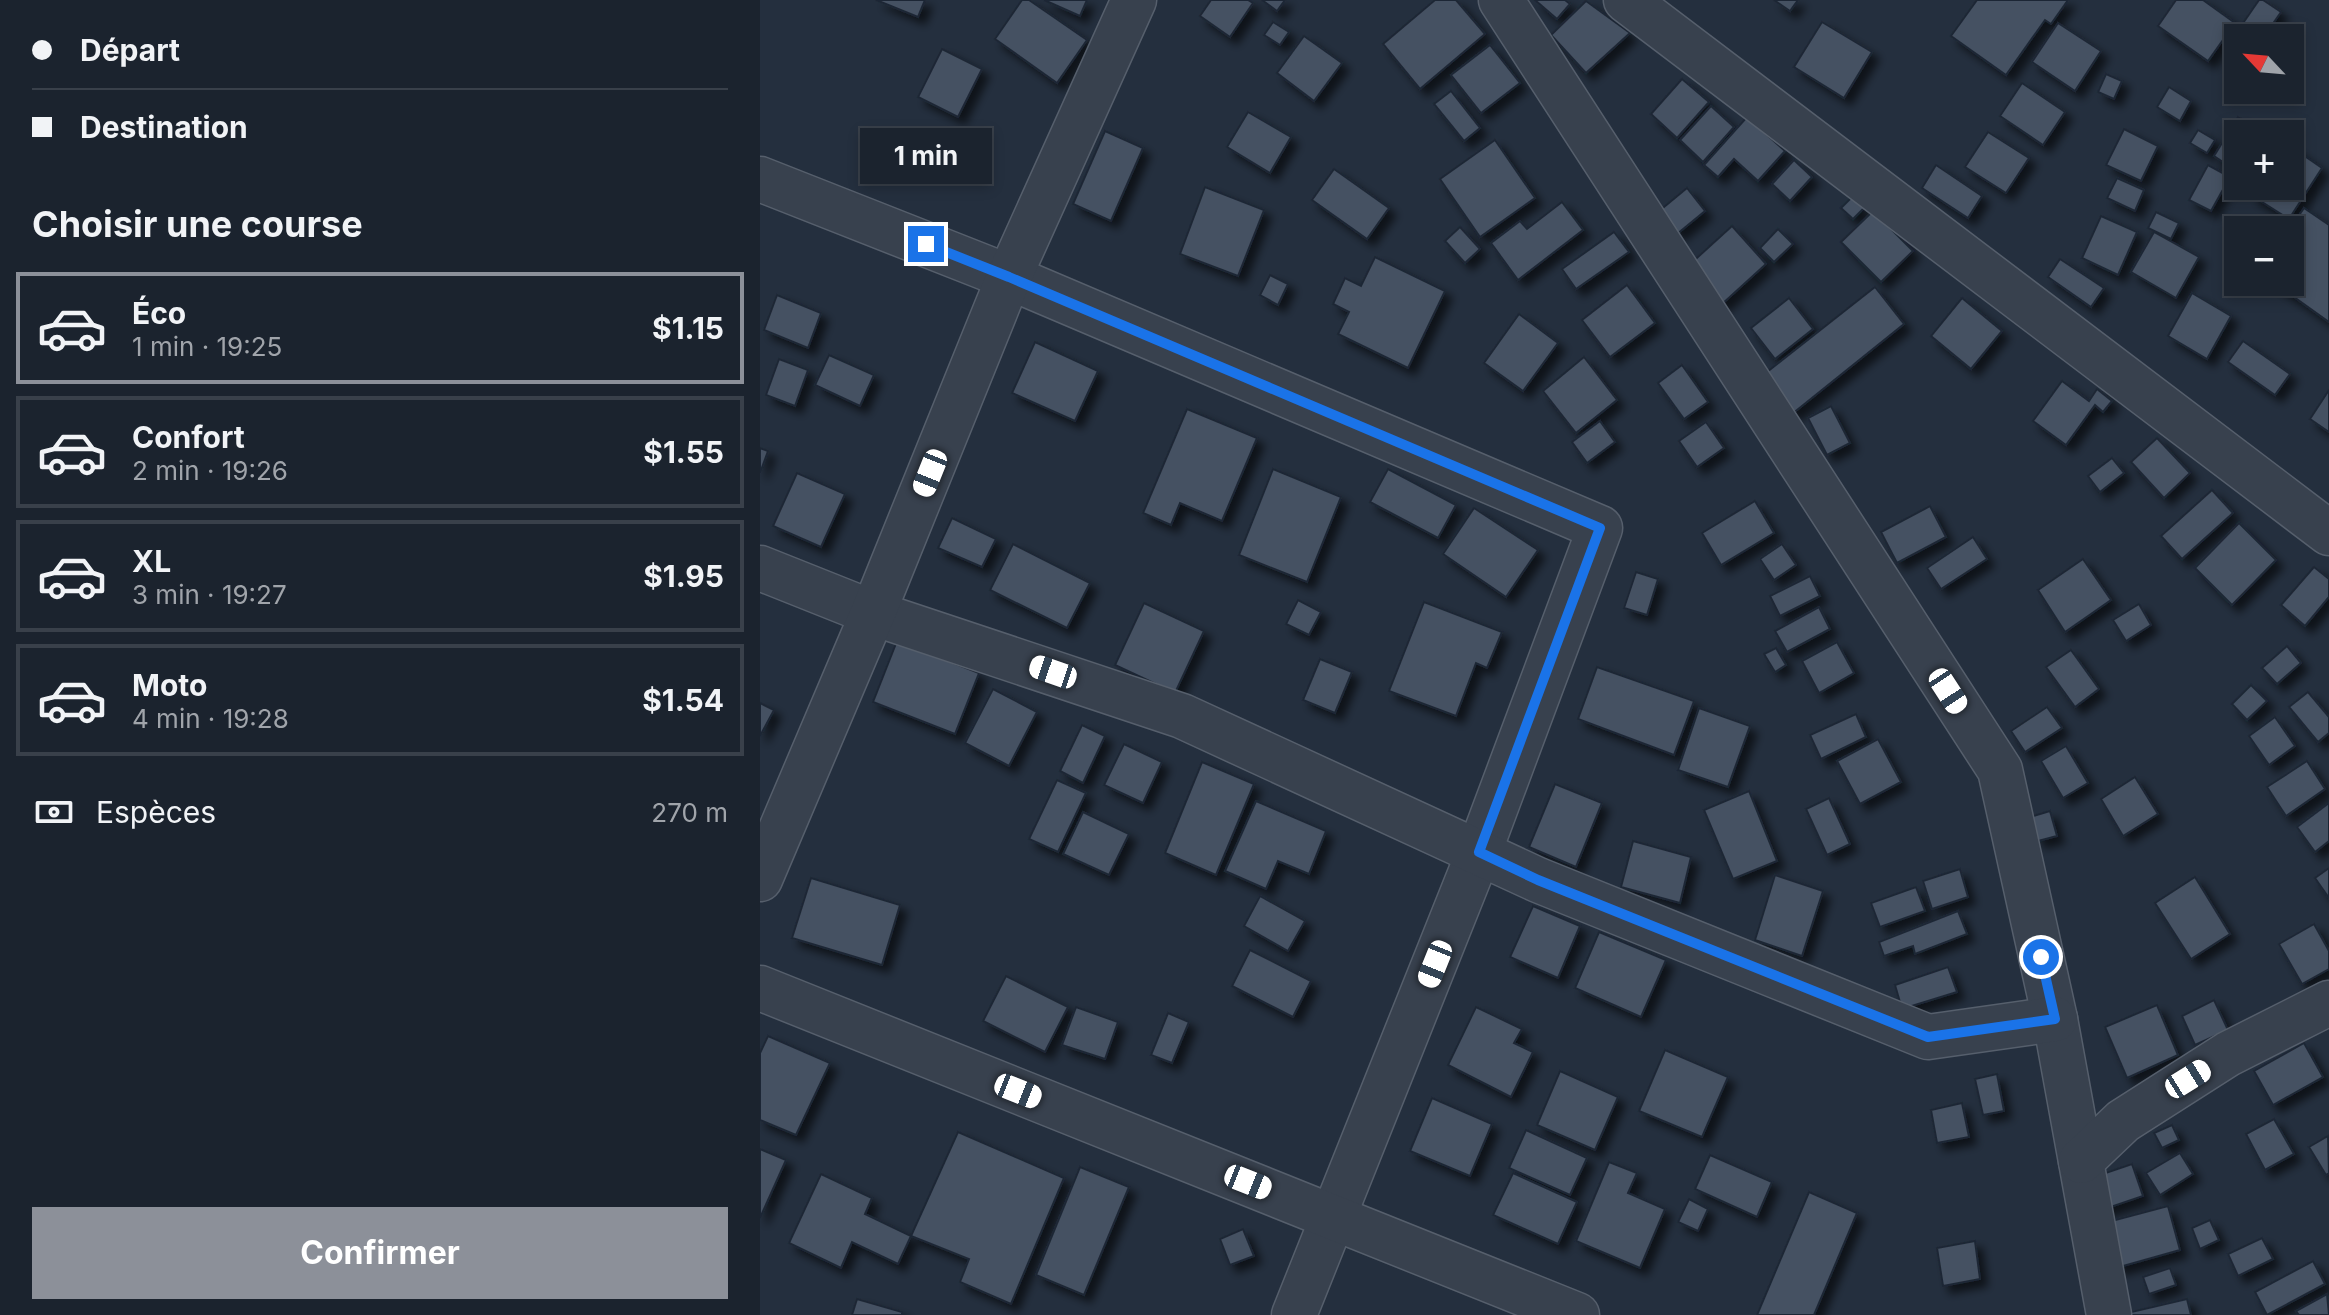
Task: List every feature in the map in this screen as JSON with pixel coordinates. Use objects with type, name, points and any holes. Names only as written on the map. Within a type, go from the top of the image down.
[{"type":"street","points":[[760,879],[873,613],[1009,277],[1134,0]]},
{"type":"street","points":[[1501,0],[2000,770],[2055,1019],[2109,1315]]},
{"type":"street","points":[[1626,0],[2329,533]]},
{"type":"street","points":[[760,179],[1009,277],[1600,528],[1479,852],[1294,1315]]},
{"type":"street","points":[[760,568],[873,613],[1182,716],[1538,880],[1928,1037],[2055,1019]]},
{"type":"street","points":[[760,988],[1577,1315]]},
{"type":"street","points":[[2081,1161],[2123,1121],[2228,1054],[2329,1003]]},
{"type":"building","points":[[876,0],[925,0],[918,17]]},
{"type":"building","points":[[1022,0],[1029,0],[1087,40],[1057,83],[995,39]]},
{"type":"building","points":[[1044,0],[1087,0],[1080,16]]},
{"type":"building","points":[[1211,0],[1248,0],[1253,3],[1230,37],[1200,16]]},
{"type":"building","points":[[1262,0],[1285,0],[1277,11]]},
{"type":"building","points":[[1435,0],[1456,0],[1485,34],[1420,89],[1383,44]]},
{"type":"building","points":[[1535,0],[1565,0],[1570,4],[1557,19]]},
{"type":"building","points":[[1774,0],[1798,0],[1790,11]]},
{"type":"building","points":[[1977,0],[2068,0],[2051,24],[2045,20],[2006,75],[1951,36]]},
{"type":"building","points":[[2176,0],[2203,0],[2235,23],[2224,24],[2224,38],[2208,61],[2158,26]]},
{"type":"building","points":[[2259,0],[2281,12],[2273,24],[2242,24]]},
{"type":"building","points":[[1586,1],[1630,33],[1586,73],[1551,35]]},
{"type":"building","points":[[1273,22],[1289,32],[1280,45],[1264,35]]},
{"type":"building","points":[[1822,22],[1872,52],[1844,98],[1794,67]]},
{"type":"building","points":[[2058,23],[2101,51],[2075,91],[2032,62]]},
{"type":"building","points":[[1304,36],[1342,63],[1314,101],[1277,73]]},
{"type":"building","points":[[1490,45],[1520,83],[1481,113],[1451,75]]},
{"type":"building","points":[[942,49],[982,69],[958,117],[918,97]]},
{"type":"building","points":[[2106,74],[2122,81],[2114,99],[2098,92]]},
{"type":"building","points":[[1682,79],[1709,102],[1677,138],[1651,114]]},
{"type":"building","points":[[2022,83],[2065,112],[2043,145],[2000,116]]},
{"type":"building","points":[[2169,87],[2191,101],[2180,121],[2157,107]]},
{"type":"building","points":[[1451,91],[1480,128],[1464,141],[1434,104]]},
{"type":"building","points":[[1711,106],[1734,127],[1703,162],[1680,140]]},
{"type":"building","points":[[1248,112],[1291,137],[1270,173],[1227,147]]},
{"type":"building","points":[[1747,117],[1785,151],[1758,181],[1734,159],[1718,177],[1704,165]]},
{"type":"building","points":[[2124,129],[2158,146],[2141,181],[2106,165]]},
{"type":"building","points":[[2198,130],[2215,140],[2207,153],[2190,143]]},
{"type":"building","points":[[1105,131],[1143,148],[1111,221],[1073,204]]},
{"type":"building","points":[[1988,132],[2029,158],[2006,193],[1965,167]]},
{"type":"building","points":[[1495,140],[1535,198],[1480,237],[1440,179]]},
{"type":"building","points":[[2224,140],[2224,163],[2214,156]]},
{"type":"building","points":[[2304,156],[2322,168],[2304,196]]},
{"type":"building","points":[[1794,160],[1812,177],[1790,201],[1772,184]]},
{"type":"building","points":[[1936,165],[1982,196],[1968,218],[1922,188]]},
{"type":"building","points":[[2208,165],[2224,174],[2224,188],[2211,211],[2189,200]]},
{"type":"building","points":[[1334,169],[1389,208],[1367,239],[1312,200]]},
{"type":"building","points":[[2117,178],[2144,190],[2135,211],[2107,198]]},
{"type":"building","points":[[1205,187],[1264,210],[1238,276],[1180,254]]},
{"type":"building","points":[[1687,188],[1705,211],[1677,234],[1658,212]]},
{"type":"building","points":[[1852,197],[1864,208],[1853,219],[1841,208]]},
{"type":"building","points":[[2259,200],[2301,200],[2291,216],[2284,216]]},
{"type":"building","points":[[1562,202],[1583,230],[1518,280],[1491,243],[1520,221],[1527,229]]},
{"type":"building","points":[[2304,208],[2329,225],[2329,322],[2293,296],[2304,296],[2304,216],[2299,216]]},
{"type":"building","points":[[1873,211],[1913,251],[1881,282],[1841,242]]},
{"type":"building","points":[[2156,212],[2179,223],[2171,239],[2148,228]]},
{"type":"building","points":[[2101,216],[2137,232],[2118,275],[2082,258]]},
{"type":"building","points":[[1732,226],[1766,264],[1721,305],[1687,267]]},
{"type":"building","points":[[1460,227],[1480,249],[1465,263],[1445,241]]},
{"type":"building","points":[[1778,229],[1793,244],[1774,262],[1760,248]]},
{"type":"building","points":[[1614,232],[1629,252],[1576,289],[1562,269]]},
{"type":"building","points":[[2154,232],[2199,257],[2176,298],[2131,272]]},
{"type":"building","points":[[1375,257],[1445,291],[1408,368],[1338,334],[1349,312],[1333,304],[1345,278],[1361,286]]},
{"type":"building","points":[[2060,259],[2104,288],[2091,307],[2048,277]]},
{"type":"building","points":[[1270,275],[1288,284],[1278,305],[1260,295]]},
{"type":"building","points":[[1627,285],[1655,323],[1610,357],[1582,320]]},
{"type":"building","points":[[1875,287],[1904,324],[1792,414],[1762,376]]},
{"type":"building","points":[[2192,293],[2231,316],[2207,359],[2168,336]]},
{"type":"building","points":[[777,295],[821,313],[808,348],[764,330]]},
{"type":"building","points":[[1789,298],[1813,329],[1775,359],[1751,328]]},
{"type":"building","points":[[1962,298],[2002,331],[1971,369],[1931,336]]},
{"type":"building","points":[[1519,314],[1558,343],[1523,391],[1484,363]]},
{"type":"building","points":[[2243,341],[2290,374],[2275,395],[2228,362]]},
{"type":"building","points":[[1035,342],[1098,371],[1075,421],[1012,393]]},
{"type":"building","points":[[829,355],[874,375],[860,406],[815,385]]},
{"type":"building","points":[[1584,357],[1617,400],[1576,433],[1543,391]]},
{"type":"building","points":[[779,359],[808,370],[795,406],[766,395]]},
{"type":"building","points":[[1682,365],[1708,402],[1684,419],[1658,383]]},
{"type":"building","points":[[2062,381],[2089,401],[2097,389],[2112,401],[2103,412],[2095,405],[2066,445],[2033,421]]},
{"type":"building","points":[[2329,390],[2329,432],[2310,419]]},
{"type":"building","points":[[1831,406],[1850,443],[1827,455],[1808,418]]},
{"type":"building","points":[[1187,409],[1257,438],[1222,521],[1180,503],[1171,525],[1143,513]]},
{"type":"building","points":[[1600,421],[1615,442],[1587,463],[1572,442]]},
{"type":"building","points":[[1706,422],[1724,448],[1697,467],[1679,441]]},
{"type":"building","points":[[2157,438],[2190,473],[2164,498],[2131,462]]},
{"type":"building","points":[[760,448],[768,451],[760,473]]},
{"type":"building","points":[[2112,458],[2124,473],[2100,492],[2088,476]]},
{"type":"building","points":[[1273,469],[1341,497],[1307,582],[1239,555]]},
{"type":"building","points":[[1388,469],[1456,505],[1438,538],[1370,502]]},
{"type":"building","points":[[797,473],[845,494],[821,547],[773,526]]},
{"type":"building","points":[[2212,490],[2233,513],[2182,559],[2161,536]]},
{"type":"building","points":[[1755,501],[1774,533],[1721,565],[1702,533]]},
{"type":"building","points":[[1930,506],[1946,537],[1897,563],[1881,532]]},
{"type":"building","points":[[1474,508],[1538,550],[1506,597],[1443,554]]},
{"type":"building","points":[[952,518],[996,539],[982,567],[938,548]]},
{"type":"building","points":[[2239,523],[2276,560],[2232,605],[2195,568]]},
{"type":"building","points":[[1973,537],[1987,559],[1941,589],[1927,568]]},
{"type":"building","points":[[1013,544],[1090,583],[1067,628],[990,590]]},
{"type":"building","points":[[1782,544],[1796,565],[1774,580],[1760,559]]},
{"type":"building","points":[[2083,559],[2111,600],[2065,632],[2038,590]]},
{"type":"building","points":[[2314,567],[2329,579],[2329,597],[2305,626],[2281,605]]},
{"type":"building","points":[[1636,572],[1658,579],[1647,615],[1624,608]]},
{"type":"building","points":[[1810,576],[1820,596],[1780,616],[1770,596]]},
{"type":"building","points":[[1298,600],[1321,612],[1309,635],[1286,624]]},
{"type":"building","points":[[1424,602],[1502,632],[1487,668],[1476,663],[1456,716],[1389,691]]},
{"type":"building","points":[[1144,603],[1204,631],[1175,693],[1115,665]]},
{"type":"building","points":[[2139,604],[2151,625],[2126,641],[2113,620]]},
{"type":"building","points":[[1819,607],[1830,629],[1787,652],[1775,631]]},
{"type":"building","points":[[897,641],[979,673],[955,734],[873,702]]},
{"type":"building","points":[[1837,642],[1854,673],[1819,693],[1802,661]]},
{"type":"building","points":[[2287,646],[2301,663],[2277,684],[2262,668]]},
{"type":"building","points":[[1776,648],[1786,665],[1775,672],[1764,654]]},
{"type":"building","points":[[2071,650],[2099,689],[2075,707],[2046,667]]},
{"type":"building","points":[[1320,659],[1352,672],[1335,713],[1303,700]]},
{"type":"building","points":[[1597,667],[1694,701],[1674,755],[1578,719]]},
{"type":"building","points":[[2251,685],[2267,701],[2247,720],[2232,704]]},
{"type":"building","points":[[993,689],[1037,712],[1009,766],[965,743]]},
{"type":"building","points":[[2308,692],[2329,717],[2329,733],[2318,742],[2289,707]]},
{"type":"building","points":[[760,703],[774,710],[760,736]]},
{"type":"building","points":[[2047,707],[2062,728],[2025,752],[2011,731]]},
{"type":"building","points":[[1699,708],[1750,726],[1728,787],[1678,770]]},
{"type":"building","points":[[1856,714],[1866,737],[1821,759],[1810,735]]},
{"type":"building","points":[[2275,717],[2295,746],[2269,765],[2249,736]]},
{"type":"building","points":[[1082,725],[1105,736],[1083,783],[1060,771]]},
{"type":"building","points":[[1878,739],[1901,782],[1860,804],[1837,761]]},
{"type":"building","points":[[1124,744],[1162,762],[1143,803],[1104,785]]},
{"type":"building","points":[[2066,746],[2088,783],[2063,798],[2041,761]]},
{"type":"building","points":[[2307,761],[2325,789],[2286,816],[2267,787]]},
{"type":"building","points":[[1202,762],[1254,784],[1216,875],[1165,853]]},
{"type":"building","points":[[2135,777],[2158,814],[2123,836],[2101,799]]},
{"type":"building","points":[[1057,780],[1086,793],[1058,852],[1029,839]]},
{"type":"building","points":[[1555,784],[1602,803],[1576,867],[1529,847]]},
{"type":"building","points":[[1749,791],[1777,861],[1733,879],[1704,810]]},
{"type":"building","points":[[1829,798],[1850,844],[1827,855],[1806,809]]},
{"type":"building","points":[[1256,801],[1326,831],[1309,874],[1278,861],[1266,889],[1225,871]]},
{"type":"building","points":[[2329,803],[2329,841],[2315,852],[2297,827]]},
{"type":"building","points":[[2050,811],[2057,836],[2038,841],[2030,817]]},
{"type":"building","points":[[1083,812],[1129,834],[1109,875],[1063,854]]},
{"type":"building","points":[[1633,841],[1691,857],[1680,903],[1621,887]]},
{"type":"building","points":[[2329,868],[2329,898],[2315,878]]},
{"type":"building","points":[[1960,869],[1968,897],[1932,909],[1923,881]]},
{"type":"building","points":[[1775,875],[1823,891],[1802,956],[1755,940]]},
{"type":"building","points":[[2195,877],[2230,934],[2191,959],[2155,903]]},
{"type":"building","points":[[811,878],[900,905],[882,965],[792,938]]},
{"type":"building","points":[[1916,887],[1925,911],[1880,927],[1871,903]]},
{"type":"building","points":[[1260,896],[1305,921],[1288,951],[1244,926]]},
{"type":"building","points":[[1533,906],[1580,926],[1558,978],[1510,957]]},
{"type":"building","points":[[1958,911],[1967,934],[1915,954],[1913,946],[1884,956],[1879,942]]},
{"type":"building","points":[[2314,924],[2329,951],[2329,969],[2302,984],[2279,944]]},
{"type":"building","points":[[1599,932],[1666,960],[1641,1017],[1575,988]]},
{"type":"building","points":[[1250,950],[1311,981],[1293,1017],[1232,986]]},
{"type":"building","points":[[1948,967],[1957,992],[1902,1009],[1895,985]]},
{"type":"building","points":[[1006,976],[1068,1007],[1045,1052],[983,1021]]},
{"type":"building","points":[[2214,1000],[2228,1030],[2195,1045],[2182,1016]]},
{"type":"building","points":[[2157,1005],[2178,1055],[2127,1078],[2105,1027]]},
{"type":"building","points":[[1076,1007],[1118,1022],[1105,1059],[1062,1045]]},
{"type":"building","points":[[1476,1007],[1522,1029],[1514,1043],[1533,1052],[1511,1097],[1448,1065]]},
{"type":"building","points":[[1168,1013],[1189,1022],[1172,1063],[1151,1055]]},
{"type":"building","points":[[768,1036],[830,1063],[796,1135],[760,1120],[760,1053]]},
{"type":"building","points":[[2304,1043],[2323,1077],[2273,1105],[2254,1071]]},
{"type":"building","points":[[1665,1050],[1728,1077],[1702,1137],[1639,1111]]},
{"type":"building","points":[[1560,1071],[1618,1097],[1595,1150],[1537,1125]]},
{"type":"building","points":[[1997,1074],[2004,1111],[1983,1115],[1975,1079]]},
{"type":"building","points":[[1432,1098],[1492,1124],[1470,1176],[1410,1151]]},
{"type":"building","points":[[1962,1103],[1969,1137],[1937,1143],[1931,1110]]},
{"type":"building","points":[[2274,1119],[2294,1154],[2265,1170],[2246,1134]]},
{"type":"building","points":[[2172,1125],[2179,1140],[2162,1148],[2154,1133]]},
{"type":"building","points":[[1526,1130],[1587,1158],[1570,1195],[1509,1168]]},
{"type":"building","points":[[958,1132],[1064,1178],[1011,1304],[960,1282],[969,1259],[911,1236]]},
{"type":"building","points":[[2328,1136],[2329,1173],[2326,1175],[2309,1147]]},
{"type":"building","points":[[760,1149],[786,1160],[760,1218]]},
{"type":"building","points":[[2180,1153],[2193,1174],[2160,1195],[2146,1173]]},
{"type":"building","points":[[1710,1155],[1772,1182],[1757,1217],[1695,1189]]},
{"type":"building","points":[[1609,1162],[1637,1173],[1628,1193],[1665,1209],[1640,1268],[1576,1241]]},
{"type":"building","points":[[2132,1164],[2143,1196],[2096,1212],[2085,1180]]},
{"type":"building","points":[[1080,1167],[1129,1187],[1084,1295],[1036,1275]]},
{"type":"building","points":[[1513,1173],[1577,1202],[1558,1244],[1493,1215]]},
{"type":"building","points":[[821,1174],[872,1198],[865,1214],[911,1236],[898,1264],[852,1242],[841,1268],[789,1243]]},
{"type":"building","points":[[1809,1192],[1857,1213],[1814,1315],[1757,1315]]},
{"type":"building","points":[[1689,1199],[1708,1209],[1698,1231],[1678,1222]]},
{"type":"building","points":[[2168,1206],[2180,1250],[2116,1268],[2104,1223]]},
{"type":"building","points":[[2210,1220],[2219,1240],[2200,1249],[2192,1228]]},
{"type":"building","points":[[1243,1229],[1254,1256],[1230,1265],[1220,1239]]},
{"type":"building","points":[[2262,1238],[2273,1259],[2238,1276],[2228,1254]]},
{"type":"building","points":[[1975,1241],[1980,1279],[1943,1286],[1937,1248]]},
{"type":"building","points":[[2313,1261],[2325,1284],[2267,1315],[2255,1292]]},
{"type":"building","points":[[2170,1268],[2176,1285],[2149,1294],[2143,1277]]},
{"type":"building","points":[[2327,1294],[2329,1315],[2299,1315],[2296,1311]]},
{"type":"building","points":[[857,1299],[902,1312],[902,1315],[852,1315]]},
{"type":"building","points":[[2187,1299],[2191,1315],[2127,1315],[2127,1313]]},
{"type":"route","points":[[926,244],[1600,528],[1479,852],[1538,880],[1928,1037],[2055,1019],[2041,957]]}]
